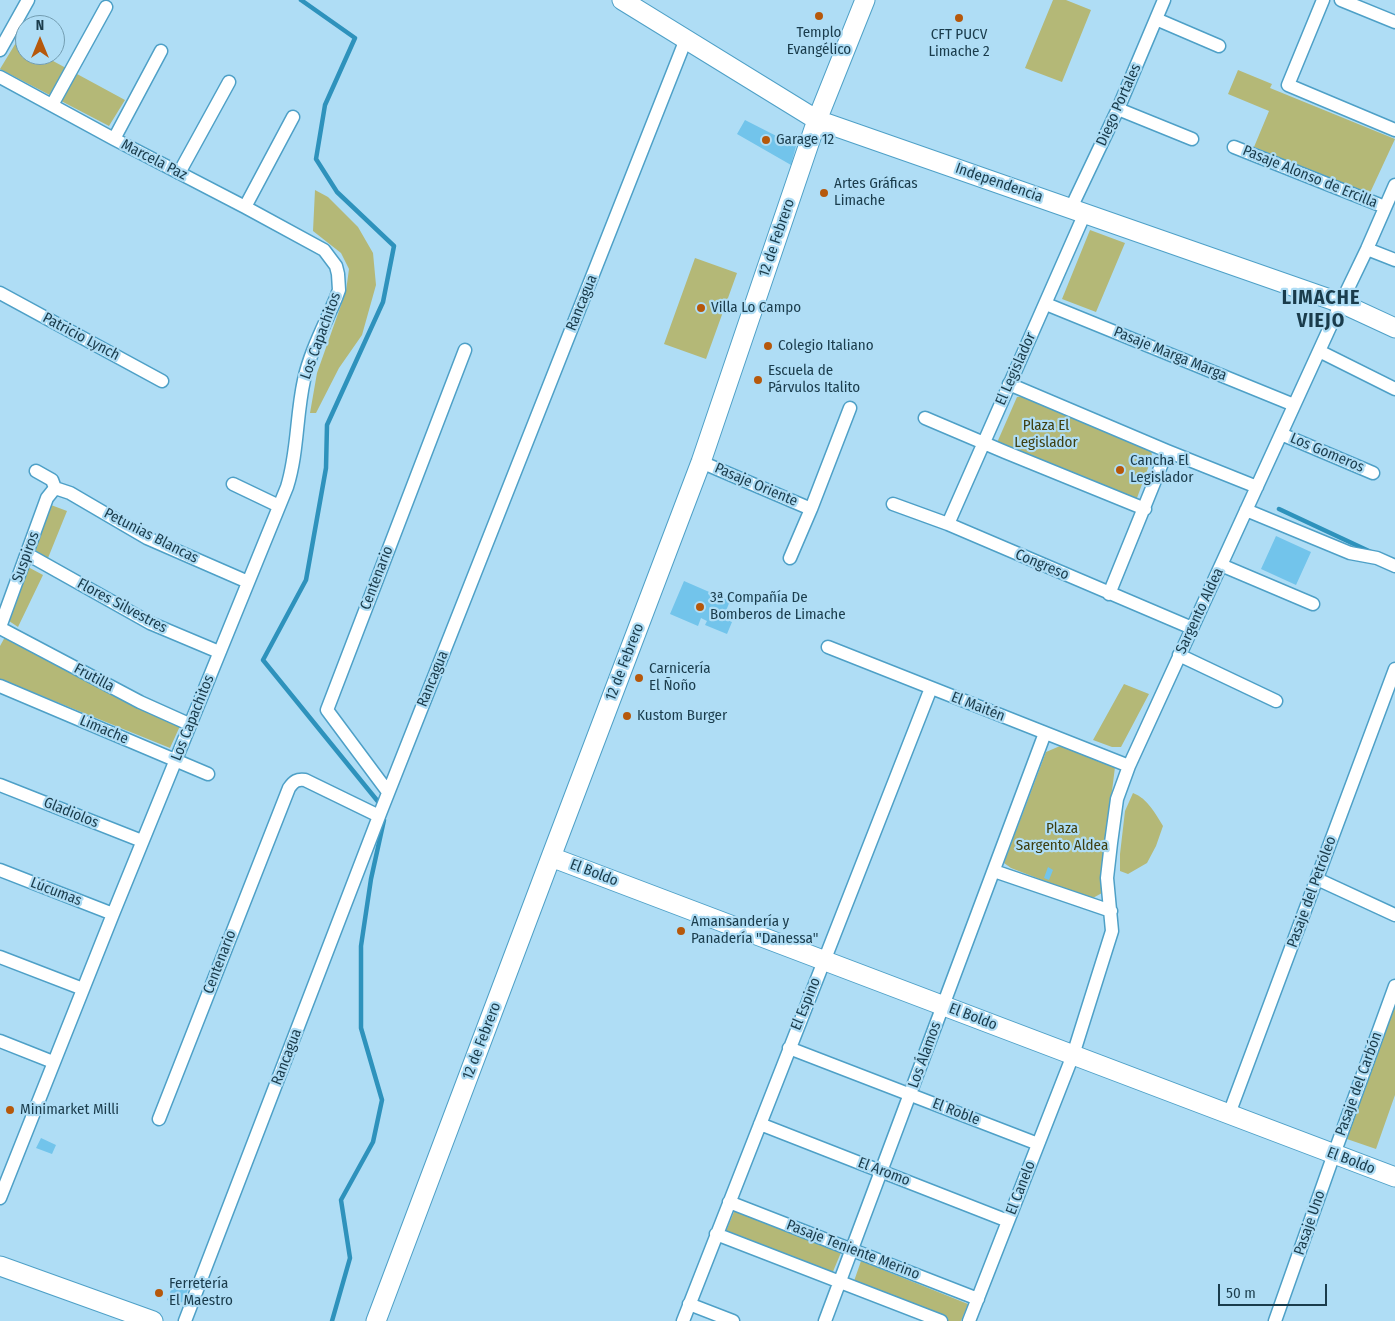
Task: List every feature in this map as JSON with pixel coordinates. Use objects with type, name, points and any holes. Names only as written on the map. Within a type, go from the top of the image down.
[{"type":"street","points":[[0,50],[28,0]]},
{"type":"street","name":"Independencia","points":[[622,0],[817,120],[1341,303],[1395,328]]},
{"type":"street","name":"12 de Febrero","points":[[376,1321],[701,462],[817,120],[865,0]]},
{"type":"street","name":"Diego Portales","points":[[1078,211],[1164,0]]},
{"type":"street","points":[[1323,0],[1288,85],[1395,130]]},
{"type":"street","points":[[1341,0],[1395,22]]},
{"type":"street","points":[[52,106],[106,7]]},
{"type":"street","points":[[1156,19],[1219,46]]},
{"type":"street","name":"Rancagua","points":[[185,1321],[383,805],[686,39]]},
{"type":"street","points":[[114,139],[161,51]]},
{"type":"street","name":"Marcela Paz","points":[[0,77],[308,241]]},
{"type":"street","points":[[179,173],[229,82]]},
{"type":"street","points":[[1118,109],[1192,139]]},
{"type":"street","points":[[245,207],[293,116]]},
{"type":"street","name":"Pasaje Alonso de Ercilla","points":[[1234,147],[1385,207]]},
{"type":"street","name":"Sargento Aldea","points":[[1073,1055],[1112,931],[1107,878],[1110,843],[1117,799],[1129,766],[1395,185]]},
{"type":"street","name":"El Legislador","points":[[948,524],[1046,304],[1078,211]]},
{"type":"street","name":"Los Capachitos","points":[[0,1198],[112,914],[287,487],[292,470],[304,379],[338,290],[339,281],[336,266],[324,250],[308,241]]},
{"type":"street","points":[[1367,249],[1395,260]]},
{"type":"street","name":"Patricio Lynch","points":[[0,293],[162,381]]},
{"type":"street","name":"Pasaje Marga Marga","points":[[1046,304],[1294,405]]},
{"type":"street","name":"Centenario","points":[[383,805],[327,710],[465,350]]},
{"type":"street","points":[[1319,351],[1395,389]]},
{"type":"street","points":[[1009,384],[1257,487]]},
{"type":"street","name":"Pasaje Oriente","points":[[790,558],[850,408]]},
{"type":"street","points":[[925,418],[1145,509]]},
{"type":"street","name":"Los Gomeros","points":[[1281,434],[1373,473]]},
{"type":"street","points":[[1109,594],[1168,451]]},
{"type":"street","name":"Pasaje Oriente","points":[[701,462],[811,509]]},
{"type":"street","name":"Petunias Blancas","points":[[36,471],[52,480],[55,488],[70,494],[147,538],[248,582]]},
{"type":"street","points":[[233,484],[279,506]]},
{"type":"street","name":"Suspiros","points":[[0,628],[47,498],[55,488]]},
{"type":"street","name":"Congreso","points":[[893,504],[948,524],[1192,628]]},
{"type":"street","points":[[1246,510],[1350,553],[1377,558],[1395,566]]},
{"type":"street","name":"Flores Silvestres","points":[[27,554],[150,623],[219,652]]},
{"type":"street","points":[[1221,565],[1313,604]]},
{"type":"street","name":"Frutilla","points":[[0,628],[140,702],[190,724]]},
{"type":"street","name":"El Maitén","points":[[828,647],[1129,766]]},
{"type":"street","points":[[1179,656],[1276,701]]},
{"type":"street","name":"Pasaje del Petróleo","points":[[1229,1114],[1395,669]]},
{"type":"street","name":"Limache","points":[[0,686],[208,774]]},
{"type":"street","name":"El Espino","points":[[683,1321],[930,688]]},
{"type":"street","name":"Los Álamos","points":[[825,1321],[1045,733]]},
{"type":"street","name":"Centenario","points":[[159,1119],[292,783],[296,780],[305,780],[383,805]]},
{"type":"street","name":"Gladiolos","points":[[0,784],[142,841]]},
{"type":"street","name":"El Boldo","points":[[551,857],[1395,1177]]},
{"type":"street","name":"Lúcumas","points":[[0,870],[112,914]]},
{"type":"street","points":[[994,871],[1111,911]]},
{"type":"street","points":[[1317,879],[1395,915]]},
{"type":"street","points":[[0,957],[83,989]]},
{"type":"street","name":"Pasaje del Carbón","points":[[1334,1154],[1395,986]]},
{"type":"street","points":[[0,1041],[53,1062]]},
{"type":"street","name":"El Roble","points":[[789,1048],[1038,1144]]},
{"type":"street","name":"El Canelo","points":[[969,1321],[1073,1055]]},
{"type":"street","name":"El Aromo","points":[[760,1124],[1008,1220]]},
{"type":"street","name":"Pasaje Uno","points":[[1275,1321],[1334,1154]]},
{"type":"street","points":[[0,1160],[12,1164]]},
{"type":"street","name":"Pasaje Teniente Merino","points":[[729,1202],[978,1299]]},
{"type":"street","points":[[716,1234],[941,1321]]},
{"type":"street","points":[[0,1266],[153,1321]]},
{"type":"street","points":[[689,1304],[733,1321]]},
{"type":"green space","points":[[1053,0],[1066,0],[1091,10],[1062,82],[1025,68]]},
{"type":"green space","points":[[15,44],[15,65],[60,65],[125,100],[109,126],[0,69]]},
{"type":"green space","points":[[1238,70],[1272,84],[1270,88],[1395,139],[1369,195],[1254,147],[1269,111],[1228,94]]},
{"type":"green space","points":[[315,190],[328,197],[358,227],[373,253],[376,285],[362,335],[339,368],[316,413],[310,413],[317,373],[346,291],[349,269],[341,253],[313,231]]},
{"type":"green space","points":[[1090,230],[1125,243],[1096,312],[1062,299]]},
{"type":"green space","name":"Villa Lo Campo","points":[[695,258],[737,273],[706,359],[664,344]]},
{"type":"green space","name":"Plaza El Legislador","points":[[1026,396],[1151,448],[1152,457],[1137,498],[1133,501],[996,445],[1017,397]]},
{"type":"green space","points":[[51,505],[67,511],[48,558],[33,550]]},
{"type":"green space","points":[[28,567],[43,575],[18,627],[6,619]]},
{"type":"green space","points":[[5,637],[180,726],[170,748],[0,679],[0,646]]},
{"type":"green space","points":[[1124,684],[1149,694],[1121,747],[1112,747],[1093,740]]},
{"type":"green space","name":"Plaza Sargento Aldea","points":[[1060,746],[1115,767],[1105,847],[1102,893],[1091,899],[1011,868],[1004,863],[1046,752]]},
{"type":"green space","points":[[1133,793],[1147,803],[1163,826],[1156,846],[1147,863],[1128,874],[1120,871],[1120,854],[1125,811]]},
{"type":"green space","points":[[1395,993],[1395,1095],[1376,1149],[1344,1138]]},
{"type":"green space","points":[[736,1207],[842,1250],[832,1274],[726,1231]]},
{"type":"green space","points":[[861,1261],[968,1304],[961,1321],[942,1321],[853,1284]]},
{"type":"building","name":"Garage 12","points":[[745,120],[796,146],[791,165],[737,134]]},
{"type":"building","points":[[1276,536],[1311,552],[1296,585],[1261,569]]},
{"type":"building","name":"3ª Compañía De Bomberos de Limache","points":[[684,581],[730,601],[723,618],[732,622],[727,634],[705,625],[707,621],[701,618],[698,626],[670,614]]},
{"type":"building","points":[[1048,867],[1053,870],[1049,880],[1044,878]]},
{"type":"building","points":[[41,1138],[56,1145],[52,1154],[36,1148]]},
{"type":"building","points":[[175,1280],[189,1286],[184,1301],[178,1304],[167,1300]]},
{"type":"waterway","points":[[301,0],[355,38],[325,105],[316,159],[337,192],[394,246],[383,302],[327,425],[326,468],[306,580],[263,660],[380,804]]},
{"type":"waterway","points":[[1279,509],[1371,552]]},
{"type":"waterway","points":[[332,1321],[350,1258],[341,1200],[373,1142],[382,1100],[361,1028],[361,946],[371,879],[384,820]]},
{"type":"place","name":"Templo Evangélico","points":[[819,16]]},
{"type":"place","name":"CFT PUCV Limache 2","points":[[959,18]]},
{"type":"place","name":"Garage 12","points":[[766,140]]},
{"type":"place","name":"Artes Gráficas Limache","points":[[824,193]]},
{"type":"place","name":"Villa Lo Campo","points":[[701,308]]},
{"type":"place","name":"Colegio Italiano","points":[[768,346]]},
{"type":"place","name":"Escuela de Párvulos Italito","points":[[758,380]]},
{"type":"place","name":"Cancha El Legislador","points":[[1120,470]]},
{"type":"place","name":"3ª Compañía De Bomberos de Limache","points":[[700,607]]},
{"type":"place","name":"Carnicería El Ñoño","points":[[639,678]]},
{"type":"place","name":"Kustom Burger","points":[[627,716]]},
{"type":"place","name":"Amansandería y Panadería \"Danessa\"","points":[[681,931]]},
{"type":"place","name":"Minimarket Milli","points":[[10,1110]]},
{"type":"place","name":"Ferretería El Maestro","points":[[159,1293]]},
{"type":"district","name":"LIMACHE VIEJO","points":[[1321,310]]}]
